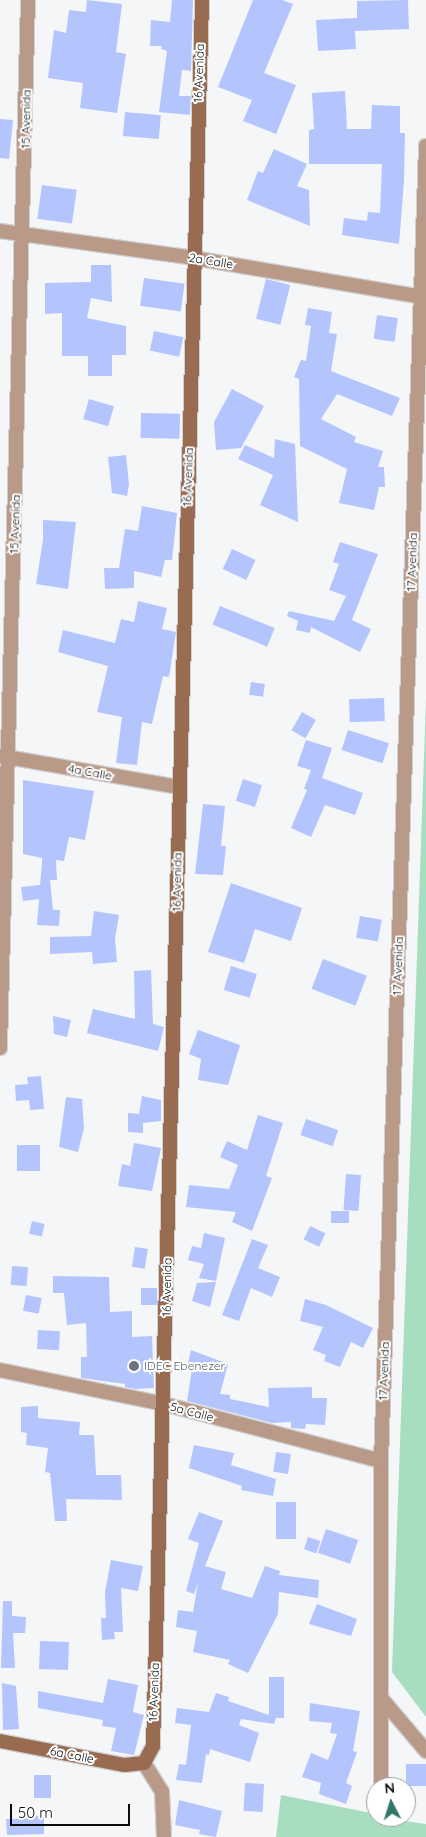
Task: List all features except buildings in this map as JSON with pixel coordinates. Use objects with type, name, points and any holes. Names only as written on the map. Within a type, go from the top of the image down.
[{"type":"main road","name":"16 Avenida","points":[[144,1763],[153,1746],[202,0]]},
{"type":"main road","name":"6a Calle","points":[[0,1741],[125,1765],[144,1763]]},
{"type":"street","name":"15 Avenida","points":[[0,1048],[4,757],[23,236],[28,0]]},
{"type":"street","name":"17 Avenida","points":[[381,1777],[381,1461],[426,146]]},
{"type":"street","name":"2a Calle","points":[[0,231],[23,236],[194,258],[421,297]]},
{"type":"street","name":"4a Calle","points":[[4,757],[179,787]]},
{"type":"street","name":"5a Calle","points":[[0,1370],[164,1404],[381,1461]]},
{"type":"street","points":[[382,1699],[426,1751]]},
{"type":"street","points":[[144,1763],[162,1792],[164,1837]]},
{"type":"green space","points":[[426,699],[426,1717],[392,1672]]},
{"type":"green space","points":[[281,1795],[366,1812],[366,1827],[416,1827],[416,1823],[426,1824],[426,1837],[276,1837]]},
{"type":"place","name":"IDEC Ebenezer","points":[[134,1366]]}]
